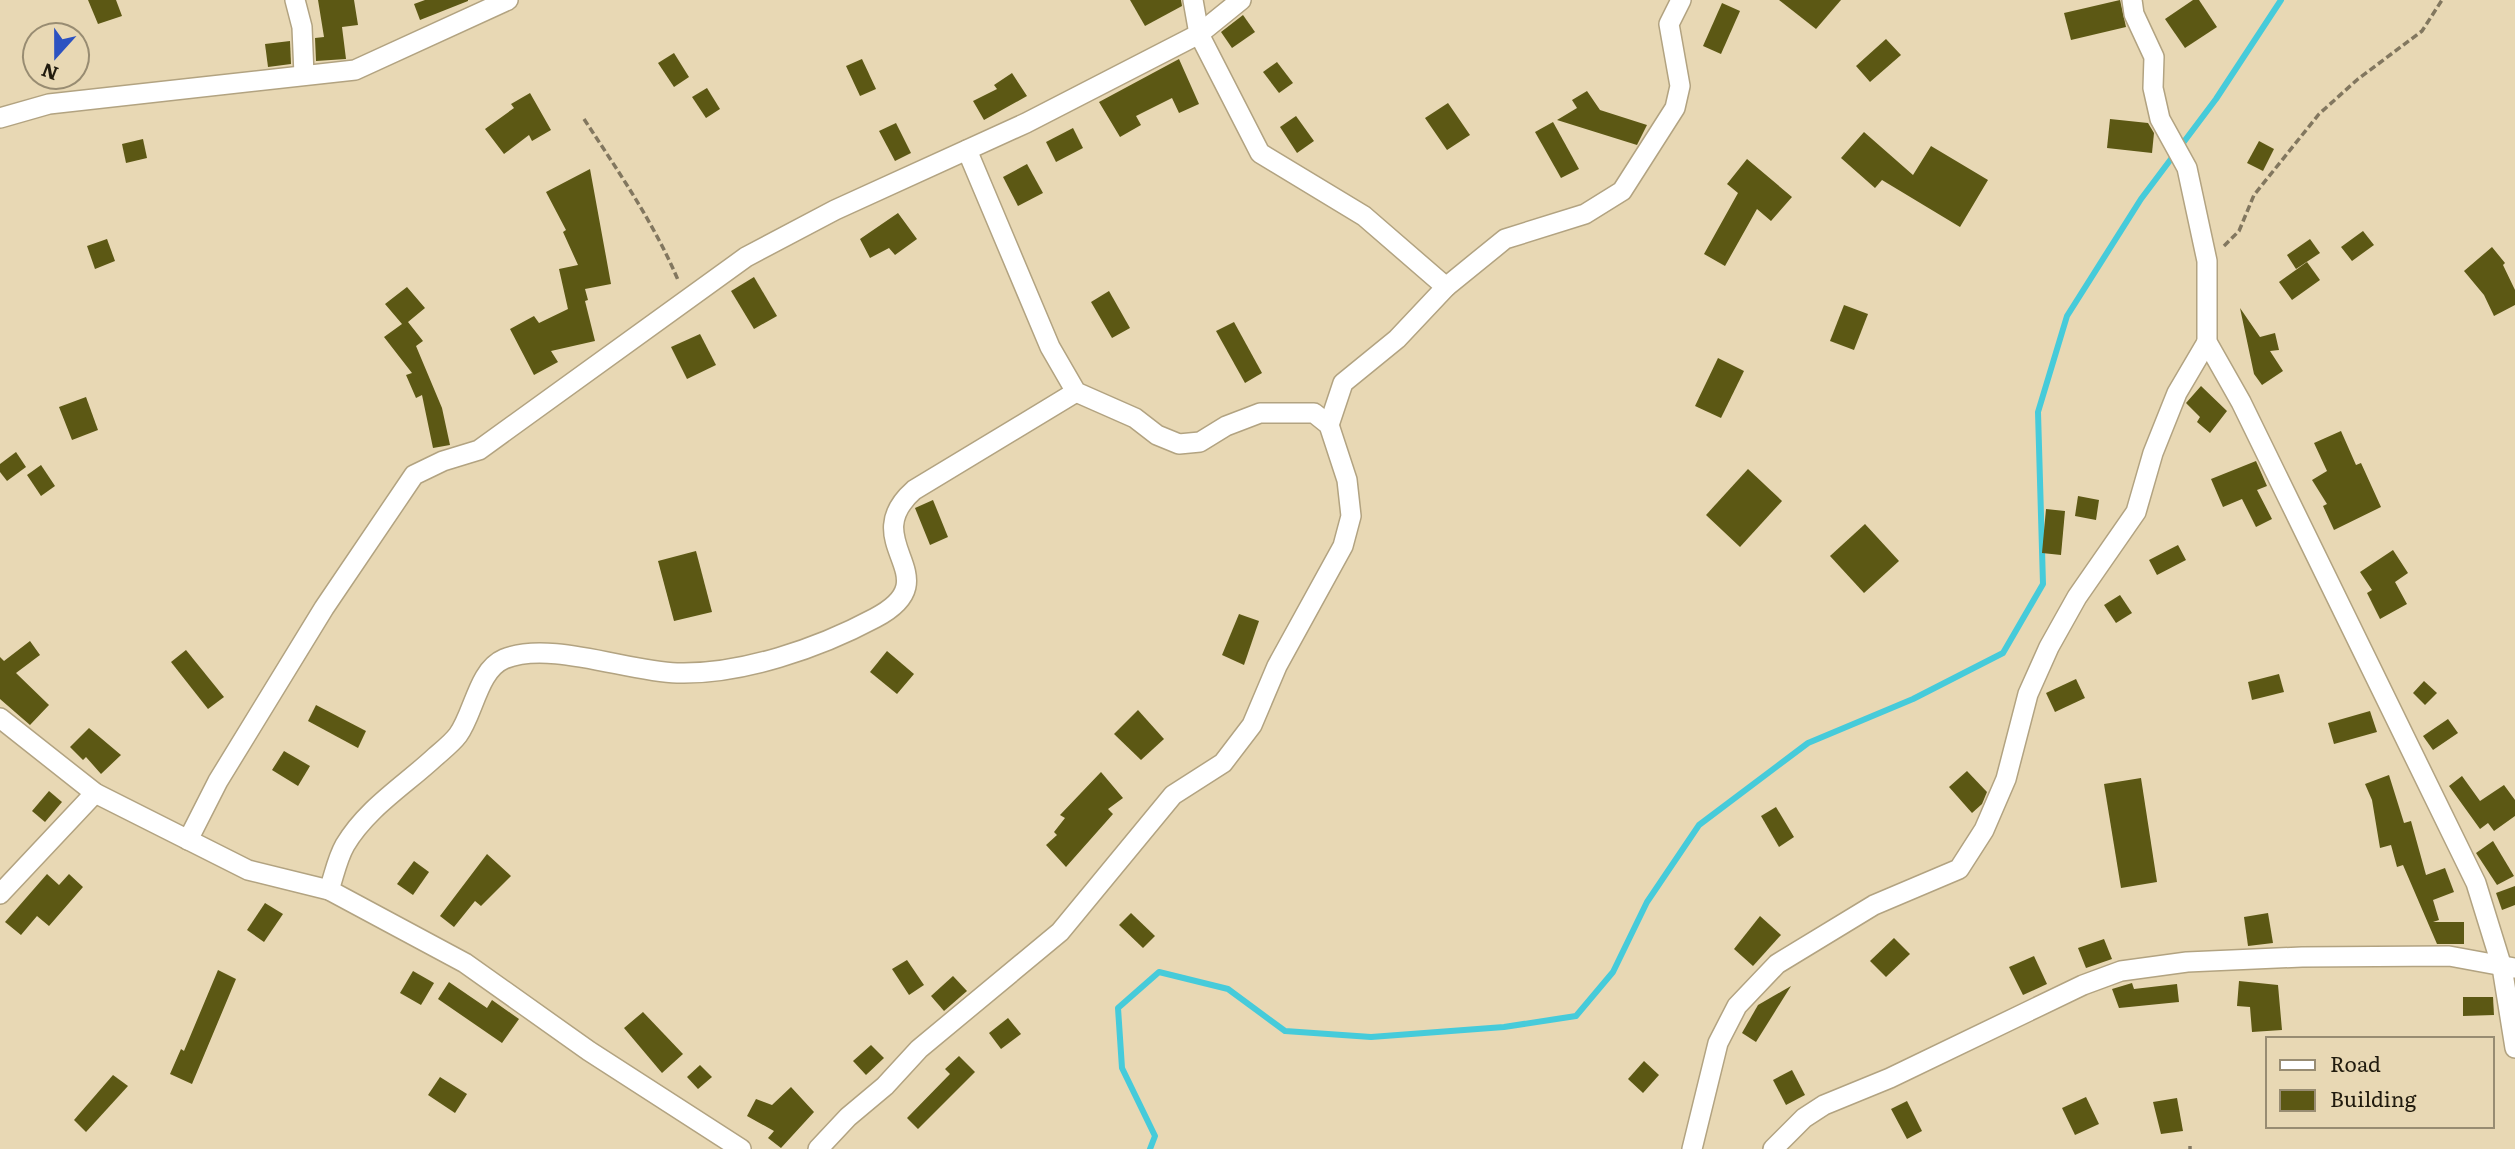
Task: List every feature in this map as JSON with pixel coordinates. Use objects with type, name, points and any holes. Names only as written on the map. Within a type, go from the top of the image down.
[{"type":"street","points":[[295,0],[302,27],[304,75]]},
{"type":"street","points":[[0,118],[49,104],[355,70],[508,0]]},
{"type":"street","points":[[1193,0],[1199,34],[1260,153],[1364,215],[1447,287]]},
{"type":"street","points":[[188,840],[218,781],[310,631],[414,475],[443,461],[479,450],[746,257],[835,209],[1026,123],[1199,34],[1241,0]]},
{"type":"street","points":[[1329,425],[1343,383],[1397,340],[1447,287],[1505,239],[1585,214],[1622,191],[1675,108],[1680,86],[1669,24],[1681,0]]},
{"type":"street","points":[[2132,0],[2134,14],[2154,57],[2153,89],[2160,119],[2186,168],[2207,261],[2207,342],[2241,402],[2476,883],[2509,968],[2515,1048]]},
{"type":"street","points":[[818,1149],[848,1117],[885,1086],[919,1048],[1060,932],[1173,795],[1223,763],[1252,725],[1277,666],[1343,546],[1351,516],[1347,480],[1329,425],[1314,413],[1260,413],[1226,426],[1199,442],[1179,444],[1157,435],[1135,418],[1076,392],[1050,347],[967,150]]},
{"type":"street","points":[[1692,1149],[1718,1043],[1737,1006],[1777,964],[1874,905],[1959,869],[1972,850],[2006,779],[2028,694],[2049,647],[2077,597],[2136,512],[2153,453],[2177,393],[2207,342]]},
{"type":"street","points":[[329,890],[344,846],[362,822],[458,734],[488,672],[504,659],[533,654],[568,655],[677,673],[740,669],[875,618],[891,608],[904,593],[908,574],[894,543],[892,520],[898,504],[914,490],[1076,392]]},
{"type":"street","points":[[0,718],[95,793],[248,870],[329,890],[465,963],[589,1051],[741,1149]]},
{"type":"street","points":[[0,894],[95,793]]},
{"type":"street","points":[[1773,1149],[1804,1118],[1824,1105],[2011,1022],[2083,985],[2121,971],[2187,962],[2302,957],[2449,956],[2509,968]]},
{"type":"path","points":[[2207,261],[2239,231],[2254,195],[2319,114],[2358,79],[2422,31],[2442,0]]},
{"type":"path","points":[[584,119],[667,254],[686,298]]},
{"type":"building","points":[[88,0],[116,0],[122,16],[98,24]]},
{"type":"building","points":[[318,0],[354,0],[358,25],[342,27],[346,59],[316,61],[315,38],[324,37]]},
{"type":"building","points":[[425,0],[468,1],[420,20],[414,4]]},
{"type":"building","points":[[1130,0],[1181,0],[1182,6],[1145,26]]},
{"type":"building","points":[[1779,0],[1841,0],[1816,29]]},
{"type":"building","points":[[2120,0],[2126,27],[2071,40],[2064,13]]},
{"type":"building","points":[[2193,0],[2199,0],[2217,27],[2185,48],[2165,19]]},
{"type":"building","points":[[1722,3],[1740,11],[1721,54],[1703,46]]},
{"type":"building","points":[[1243,15],[1255,32],[1232,48],[1221,32]]},
{"type":"building","points":[[1886,39],[1901,55],[1870,82],[1856,66]]},
{"type":"building","points":[[290,41],[291,64],[268,67],[265,44]]},
{"type":"building","points":[[674,53],[689,77],[674,87],[658,63]]},
{"type":"building","points":[[862,59],[876,89],[860,96],[846,66]]},
{"type":"building","points":[[1179,59],[1199,104],[1179,113],[1172,98],[1136,116],[1141,125],[1120,137],[1099,102]]},
{"type":"building","points":[[1277,62],[1293,83],[1279,93],[1263,72]]},
{"type":"building","points":[[1012,73],[1027,96],[984,120],[973,101],[997,89],[994,85]]},
{"type":"building","points":[[707,88],[720,109],[706,118],[692,97]]},
{"type":"building","points":[[1587,91],[1600,110],[1647,125],[1637,145],[1557,120],[1577,108],[1572,100]]},
{"type":"building","points":[[530,93],[551,130],[532,141],[529,135],[504,154],[485,129],[514,108],[511,104]]},
{"type":"building","points":[[1448,103],[1470,135],[1447,150],[1425,118]]},
{"type":"building","points":[[1296,116],[1314,141],[1297,153],[1280,127]]},
{"type":"building","points":[[2110,119],[2148,123],[2154,133],[2152,153],[2107,148]]},
{"type":"building","points":[[1553,122],[1579,169],[1561,178],[1535,132]]},
{"type":"building","points":[[896,123],[911,153],[895,161],[879,131]]},
{"type":"building","points":[[1073,128],[1083,148],[1056,162],[1046,142]]},
{"type":"building","points":[[1864,132],[1913,175],[1931,146],[1988,180],[1960,227],[1882,180],[1875,188],[1841,158]]},
{"type":"building","points":[[143,139],[147,158],[126,163],[122,144]]},
{"type":"building","points":[[2259,141],[2274,149],[2263,171],[2247,163]]},
{"type":"building","points":[[1747,159],[1792,197],[1771,221],[1757,209],[1725,266],[1704,254],[1738,193],[1727,184]]},
{"type":"building","points":[[1027,164],[1043,193],[1018,206],[1003,177]]},
{"type":"building","points":[[590,169],[611,284],[585,289],[588,300],[585,301],[595,341],[551,351],[558,362],[534,375],[510,329],[534,316],[539,323],[568,309],[559,269],[578,265],[563,232],[566,230],[546,192]]},
{"type":"building","points":[[898,213],[917,239],[895,255],[889,248],[870,258],[860,239]]},
{"type":"building","points":[[2363,231],[2374,245],[2352,261],[2341,247]]},
{"type":"building","points":[[107,239],[115,261],[95,269],[87,246]]},
{"type":"building","points":[[2310,239],[2320,253],[2296,269],[2287,255]]},
{"type":"building","points":[[2492,247],[2505,263],[2503,265],[2515,290],[2515,305],[2494,316],[2484,295],[2464,271]]},
{"type":"building","points":[[2307,262],[2320,280],[2292,300],[2279,282]]},
{"type":"building","points":[[754,277],[777,316],[754,329],[731,291]]},
{"type":"building","points":[[407,287],[425,308],[408,322],[423,341],[416,346],[442,408],[450,445],[433,448],[422,395],[416,398],[406,375],[412,373],[384,337],[402,324],[385,304]]},
{"type":"building","points":[[1109,291],[1130,328],[1112,338],[1091,302]]},
{"type":"building","points":[[1844,305],[1868,314],[1854,350],[1830,341]]},
{"type":"building","points":[[2240,308],[2260,337],[2275,333],[2279,350],[2270,351],[2283,371],[2262,385],[2254,374]]},
{"type":"building","points":[[1234,322],[1262,373],[1245,383],[1216,331]]},
{"type":"building","points":[[700,334],[716,365],[687,379],[671,347]]},
{"type":"building","points":[[1718,358],[1744,371],[1721,418],[1695,406]]},
{"type":"building","points":[[2201,386],[2227,411],[2210,433],[2197,422],[2200,417],[2186,403]]},
{"type":"building","points":[[86,397],[98,430],[72,440],[59,407]]},
{"type":"building","points":[[2341,431],[2356,465],[2361,463],[2381,507],[2334,530],[2323,506],[2327,504],[2312,480],[2327,471],[2314,443]]},
{"type":"building","points":[[16,452],[26,467],[7,481],[0,472],[0,464]]},
{"type":"building","points":[[2256,461],[2267,486],[2257,490],[2272,519],[2256,527],[2242,499],[2223,507],[2211,479]]},
{"type":"building","points":[[41,465],[55,486],[41,496],[27,475]]},
{"type":"building","points":[[1748,469],[1782,501],[1740,547],[1706,515]]},
{"type":"building","points":[[2078,496],[2099,500],[2096,520],[2075,516]]},
{"type":"building","points":[[933,500],[948,537],[930,545],[915,508]]},
{"type":"building","points":[[2046,509],[2065,511],[2061,555],[2042,553]]},
{"type":"building","points":[[1865,524],[1899,561],[1864,593],[1830,556]]},
{"type":"building","points":[[2178,545],[2186,560],[2157,575],[2149,560]]},
{"type":"building","points":[[2393,550],[2408,573],[2395,582],[2407,604],[2380,619],[2367,593],[2372,590],[2360,572]]},
{"type":"building","points":[[696,551],[712,612],[674,621],[658,561]]},
{"type":"building","points":[[2120,595],[2132,613],[2116,623],[2104,605]]},
{"type":"building","points":[[1239,614],[1259,621],[1244,665],[1222,655]]},
{"type":"building","points":[[30,641],[40,655],[16,673],[49,705],[30,725],[0,699],[0,657],[4,661]]},
{"type":"building","points":[[186,650],[224,697],[208,709],[171,662]]},
{"type":"building","points":[[887,651],[914,674],[897,694],[870,672]]},
{"type":"building","points":[[2279,674],[2284,692],[2252,700],[2248,682]]},
{"type":"building","points":[[2076,679],[2085,698],[2055,712],[2046,693]]},
{"type":"building","points":[[2424,681],[2437,693],[2425,705],[2413,693]]},
{"type":"building","points":[[316,705],[366,731],[358,748],[308,721]]},
{"type":"building","points":[[1138,710],[1164,739],[1141,760],[1114,734]]},
{"type":"building","points":[[2370,711],[2377,732],[2334,744],[2328,723]]},
{"type":"building","points":[[2448,719],[2458,733],[2433,750],[2423,736]]},
{"type":"building","points":[[89,728],[121,755],[101,774],[86,757],[83,760],[70,747]]},
{"type":"building","points":[[284,751],[310,766],[298,786],[272,770]]},
{"type":"building","points":[[1967,771],[1987,792],[1982,804],[1972,813],[1949,787]]},
{"type":"building","points":[[1101,772],[1123,798],[1108,809],[1113,814],[1066,867],[1046,845],[1057,835],[1054,832],[1065,818],[1060,815]]},
{"type":"building","points":[[2389,775],[2404,823],[2411,821],[2426,875],[2445,868],[2454,892],[2433,900],[2439,920],[2433,922],[2464,922],[2464,944],[2437,944],[2403,865],[2397,867],[2391,845],[2380,848],[2372,800],[2365,784]]},
{"type":"building","points":[[2462,776],[2480,801],[2504,785],[2515,800],[2515,816],[2494,831],[2488,823],[2480,829],[2449,786]]},
{"type":"building","points":[[2141,778],[2157,882],[2121,888],[2104,784]]},
{"type":"building","points":[[49,791],[62,802],[45,822],[32,811]]},
{"type":"building","points":[[1776,807],[1794,837],[1779,847],[1761,816]]},
{"type":"building","points":[[2493,841],[2514,876],[2497,885],[2476,853]]},
{"type":"building","points":[[487,854],[511,876],[481,906],[475,901],[454,927],[440,916]]},
{"type":"building","points":[[414,861],[429,872],[413,895],[397,884]]},
{"type":"building","points":[[47,874],[59,885],[69,874],[83,887],[49,926],[37,916],[21,935],[5,922]]},
{"type":"building","points":[[2515,886],[2515,905],[2502,910],[2496,893]]},
{"type":"building","points":[[265,903],[283,914],[264,942],[247,930]]},
{"type":"building","points":[[1131,913],[1155,936],[1143,948],[1119,925]]},
{"type":"building","points":[[2268,913],[2273,943],[2248,946],[2244,917]]},
{"type":"building","points":[[1760,916],[1781,935],[1753,966],[1734,949]]},
{"type":"building","points":[[1894,938],[1910,954],[1886,977],[1870,961]]},
{"type":"building","points":[[2104,939],[2112,959],[2086,968],[2078,948]]},
{"type":"building","points":[[2034,956],[2047,984],[2023,995],[2009,967]]},
{"type":"building","points":[[907,960],[924,985],[909,995],[892,969]]},
{"type":"building","points":[[218,970],[236,979],[192,1084],[170,1074],[181,1049],[184,1051]]},
{"type":"building","points":[[413,971],[434,983],[421,1005],[400,993]]},
{"type":"building","points":[[953,976],[967,991],[944,1011],[931,996]]},
{"type":"building","points":[[2239,981],[2278,985],[2282,1030],[2252,1032],[2250,1007],[2237,1006]]},
{"type":"building","points":[[449,982],[487,1008],[492,1000],[519,1019],[502,1043],[438,999]]},
{"type":"building","points":[[2132,983],[2134,989],[2177,984],[2179,1002],[2119,1008],[2112,989]]},
{"type":"building","points":[[1791,986],[1756,1042],[1742,1033],[1758,1005]]},
{"type":"building","points":[[2463,997],[2493,997],[2494,1015],[2463,1016]]},
{"type":"building","points":[[643,1012],[683,1054],[662,1073],[624,1028]]},
{"type":"building","points":[[1008,1018],[1021,1034],[1001,1049],[989,1033]]},
{"type":"building","points":[[871,1045],[884,1058],[866,1075],[853,1061]]},
{"type":"building","points":[[959,1056],[975,1072],[918,1129],[907,1118],[950,1074],[945,1069]]},
{"type":"building","points":[[1644,1061],[1659,1075],[1643,1093],[1628,1079]]},
{"type":"building","points":[[700,1065],[712,1077],[698,1089],[687,1077]]},
{"type":"building","points":[[1792,1070],[1805,1095],[1786,1105],[1773,1080]]},
{"type":"building","points":[[113,1075],[128,1086],[86,1132],[74,1120]]},
{"type":"building","points":[[440,1077],[467,1094],[455,1113],[428,1095]]},
{"type":"building","points":[[791,1087],[814,1112],[781,1148],[768,1138],[774,1131],[747,1116],[756,1099],[772,1105]]},
{"type":"building","points":[[2086,1097],[2099,1124],[2075,1135],[2062,1108]]},
{"type":"building","points":[[2177,1098],[2183,1131],[2161,1134],[2153,1102]]},
{"type":"building","points":[[1907,1101],[1922,1131],[1907,1139],[1891,1109]]},
{"type":"waterway","points":[[1150,1149],[1155,1136],[1122,1068],[1118,1008],[1159,972],[1228,989],[1285,1031],[1371,1037],[1504,1027],[1576,1016],[1613,972],[1647,902],[1699,825],[1808,743],[1913,699],[2003,653],[2043,584],[2038,412],[2067,316],[2141,199],[2216,99],[2281,0]]}]
